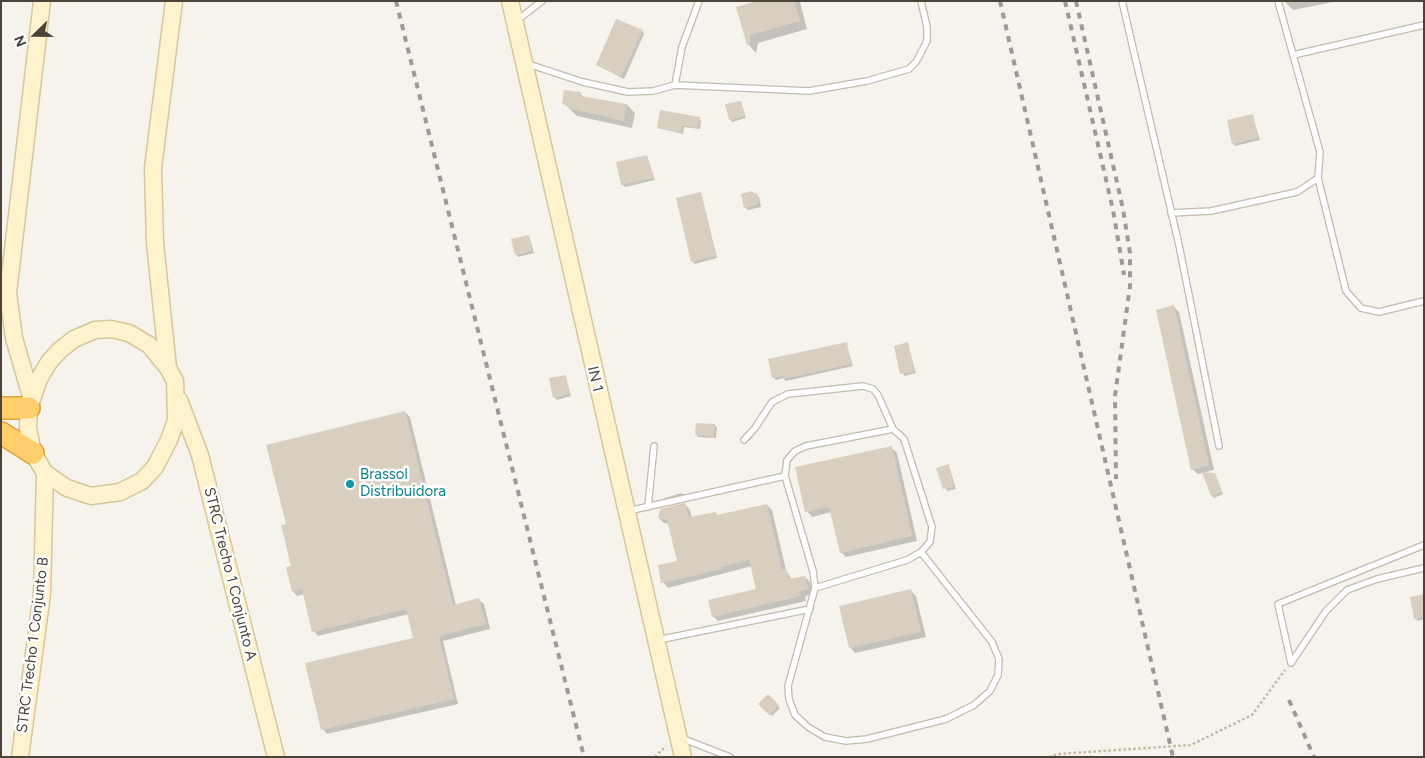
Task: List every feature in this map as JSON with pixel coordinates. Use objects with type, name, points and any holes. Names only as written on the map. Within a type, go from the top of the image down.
[{"type":"highway","points":[[1,408],[30,404]]},
{"type":"highway","points":[[1,433],[33,453]]},
{"type":"main road","points":[[30,404],[14,338],[8,293],[42,1]]},
{"type":"main road","points":[[168,368],[155,244],[153,168],[174,1]]},
{"type":"main road","name":"IN 1","points":[[510,1],[683,757]]},
{"type":"main road","points":[[111,329],[129,333],[149,345],[168,368],[175,381],[176,420],[169,440],[155,467],[142,481],[120,492],[91,496],[68,488],[45,473],[33,453],[28,428],[30,404],[39,379],[49,362],[60,350],[74,339],[95,330],[111,329]]},
{"type":"main road","name":"STRC Trecho 1 Conjunto A","points":[[176,393],[200,455],[276,757]]},
{"type":"main road","name":"STRC Trecho 1 Conjunto B","points":[[20,757],[42,594],[45,473]]},
{"type":"lane","points":[[514,22],[542,1]]},
{"type":"lane","points":[[675,85],[682,47],[699,1]]},
{"type":"lane","points":[[524,62],[583,82],[628,92],[652,91],[675,85],[809,91],[900,73],[916,62],[927,41],[927,27],[921,1]]},
{"type":"lane","points":[[1122,1],[1171,213],[1219,446]]},
{"type":"lane","points":[[1278,1],[1320,152],[1318,178],[1346,291],[1361,308],[1379,312],[1424,300]]},
{"type":"lane","points":[[1293,56],[1424,25]]},
{"type":"lane","points":[[1171,213],[1211,211],[1297,192],[1318,178]]},
{"type":"lane","points":[[744,440],[755,428],[772,402],[788,394],[863,386],[873,389],[878,395],[893,429],[904,439],[932,527],[930,542],[921,552],[907,560],[815,588]]},
{"type":"lane","points":[[893,429],[806,446],[795,451],[787,460],[784,476],[813,571],[815,588],[788,686],[789,699],[795,714],[808,727],[825,737],[846,741],[867,739],[946,719],[974,705],[990,691],[998,675],[999,659],[992,642],[921,552]]},
{"type":"lane","points":[[648,507],[654,446]]},
{"type":"lane","points":[[626,512],[784,476]]},
{"type":"lane","points":[[1291,663],[1278,604],[1424,545]]},
{"type":"lane","points":[[1291,663],[1326,611],[1347,590],[1377,579],[1424,568]]},
{"type":"lane","points":[[656,640],[810,609]]},
{"type":"lane","points":[[678,738],[730,757]]},
{"type":"path","points":[[1050,757],[1058,754],[1191,744],[1252,715],[1291,663]]},
{"type":"building","points":[[757,1],[794,1],[800,21],[750,35],[750,44],[747,45],[736,7]]},
{"type":"building","points":[[616,19],[643,30],[621,77],[596,65]]},
{"type":"building","points":[[564,90],[581,92],[580,96],[627,104],[624,121],[568,108],[568,105],[562,104]]},
{"type":"building","points":[[741,101],[745,116],[729,120],[725,104]]},
{"type":"building","points":[[660,110],[700,117],[698,128],[682,125],[681,133],[657,128]]},
{"type":"building","points":[[1253,114],[1258,138],[1232,144],[1227,120]]},
{"type":"building","points":[[647,155],[654,178],[621,185],[616,162]]},
{"type":"building","points":[[752,191],[753,194],[757,193],[759,204],[744,208],[741,194]]},
{"type":"building","points":[[701,192],[716,256],[691,262],[676,198]]},
{"type":"building","points":[[529,235],[532,251],[515,255],[511,239]]},
{"type":"building","points":[[1174,305],[1209,465],[1191,470],[1156,310]]},
{"type":"building","points":[[847,342],[851,364],[783,379],[782,376],[772,378],[768,359]]},
{"type":"building","points":[[908,342],[915,371],[900,374],[894,346]]},
{"type":"building","points":[[566,375],[570,394],[553,398],[549,378]]},
{"type":"building","name":"Brassol Distribuidora","points":[[405,411],[453,605],[479,598],[486,624],[439,636],[454,699],[321,730],[305,663],[413,638],[406,609],[312,632],[302,589],[292,592],[286,567],[291,566],[281,525],[286,524],[266,445]]},
{"type":"building","points":[[696,423],[715,424],[714,437],[695,435]]},
{"type":"building","points":[[892,446],[912,536],[840,553],[829,507],[805,512],[795,467]]},
{"type":"building","points":[[949,464],[954,487],[943,489],[936,468]]},
{"type":"building","points":[[1202,472],[1215,473],[1222,492],[1211,496]]},
{"type":"building","points":[[685,503],[689,517],[716,512],[717,515],[767,504],[782,570],[786,569],[789,579],[805,576],[809,589],[800,591],[801,596],[712,617],[708,600],[756,589],[749,560],[721,567],[722,569],[661,583],[658,565],[677,561],[667,520],[658,518],[660,509]]},
{"type":"building","points":[[911,589],[921,632],[849,648],[839,606]]},
{"type":"building","points":[[1424,594],[1424,617],[1414,619],[1410,597]]},
{"type":"building","points":[[768,694],[779,705],[769,715],[758,704]]},
{"type":"railway","points":[[396,1],[584,757]]},
{"type":"railway","points":[[1000,1],[1173,757]]},
{"type":"railway","points":[[1065,1],[1113,210],[1124,275]]},
{"type":"railway","points":[[1076,1],[1123,209],[1130,253],[1130,286],[1115,396],[1116,479]]},
{"type":"railway","points":[[1289,700],[1314,757]]},
{"type":"place","name":"Brassol Distribuidora","points":[[350,484]]}]
